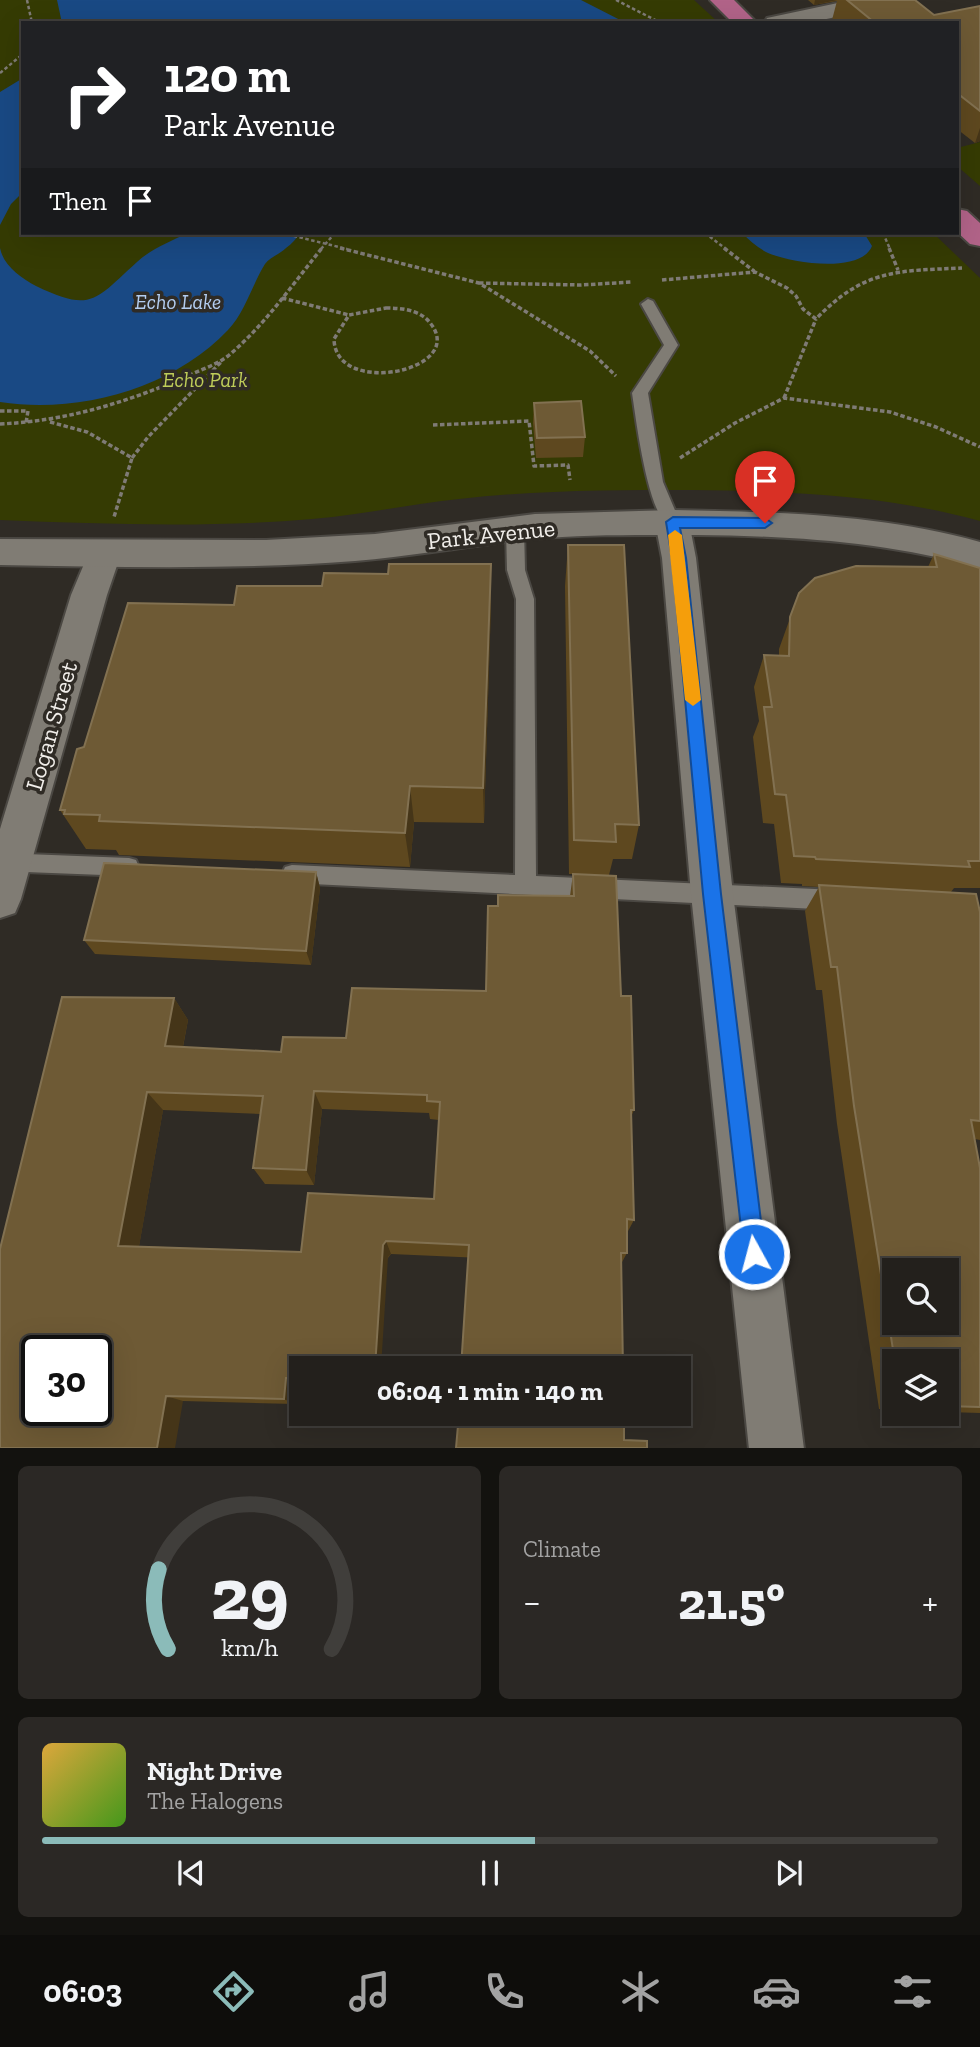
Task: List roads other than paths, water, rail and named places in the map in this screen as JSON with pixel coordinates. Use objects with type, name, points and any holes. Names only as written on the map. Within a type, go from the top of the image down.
[{"type":"main road","points":[[721,0],[744,21]]},
{"type":"main road","points":[[959,219],[980,238]]},
{"type":"street","points":[[784,21],[883,0]]},
{"type":"street","points":[[673,522],[679,558],[712,894],[777,1448]]},
{"type":"street","name":"Park Avenue","points":[[0,552],[228,555],[356,548],[515,528],[673,522],[788,523],[868,529],[947,545],[980,555]]},
{"type":"street","name":"Logan Street","points":[[0,900],[6,862],[104,554]]},
{"type":"lane","points":[[648,304],[671,345],[640,393],[655,482],[673,522]]},
{"type":"lane","points":[[515,528],[516,570],[525,599],[526,884]]},
{"type":"lane","points":[[6,862],[151,868]]},
{"type":"lane","points":[[276,873],[862,902]]},
{"type":"water","points":[[57,0],[581,0],[622,21],[62,21]]},
{"type":"water","points":[[21,79],[21,194],[11,204],[0,225],[0,92]]},
{"type":"water","name":"Echo Lake","points":[[184,235],[299,235],[265,264],[239,315],[228,330],[205,351],[180,368],[123,393],[92,400],[30,405],[0,402],[0,248],[9,265],[24,279],[55,294],[81,300],[101,293],[148,253]]},
{"type":"water","points":[[744,235],[865,235],[872,246],[865,255],[854,260],[824,264],[779,257],[754,244]]},
{"type":"park label","name":"Echo Park","points":[[205,379]]}]
